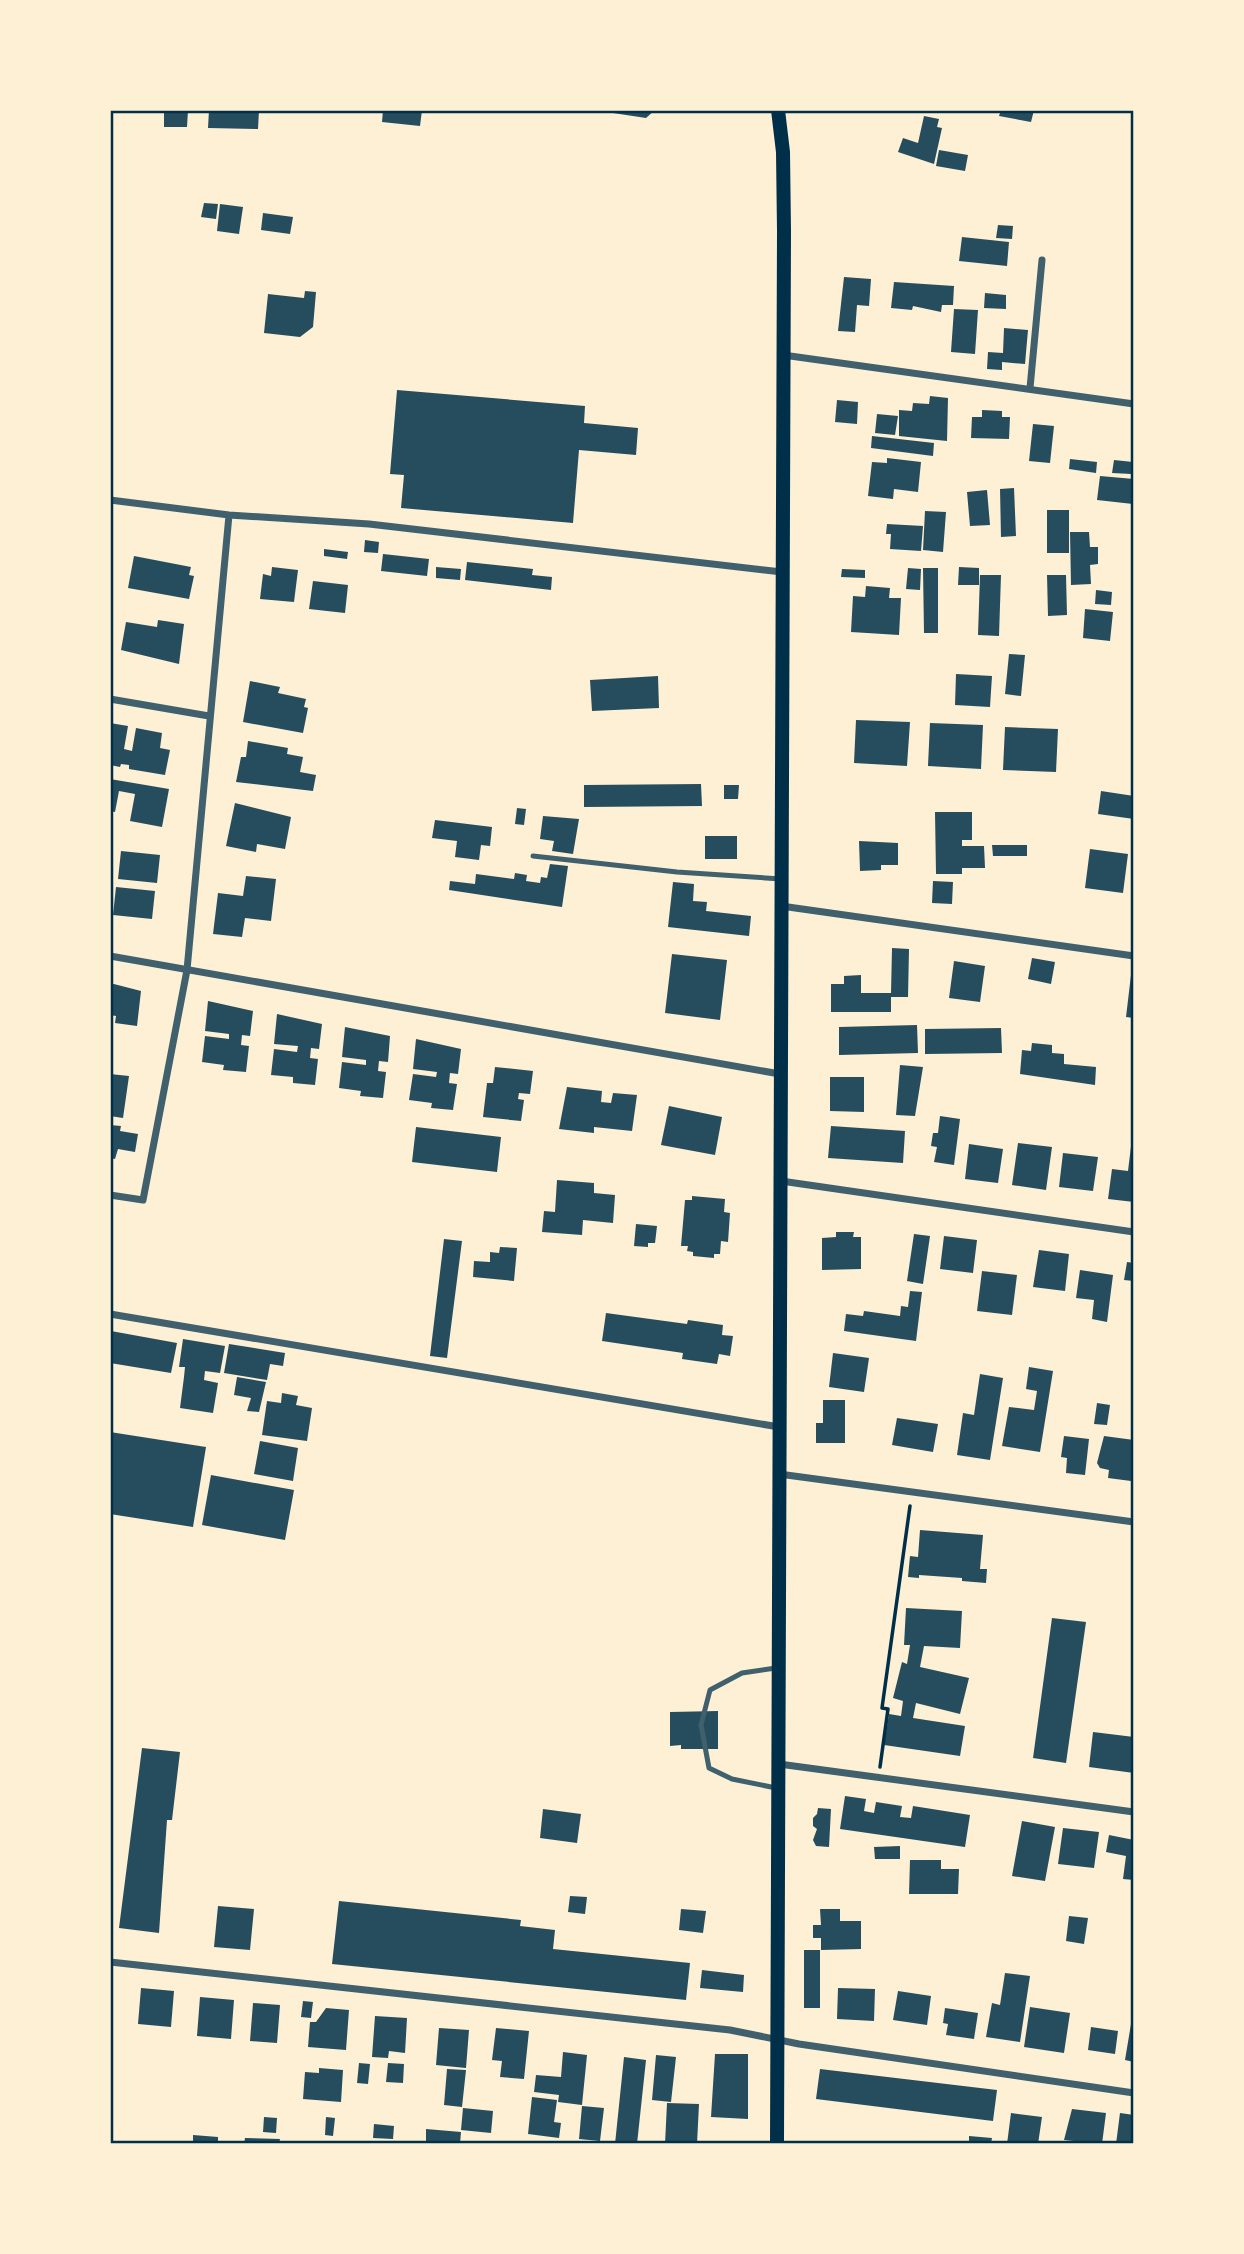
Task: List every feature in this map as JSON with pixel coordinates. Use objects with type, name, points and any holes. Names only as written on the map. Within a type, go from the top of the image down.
[{"type":"main road","points":[[777,2144],[783,355],[783,152],[778,110]]},
{"type":"street","points":[[1030,388],[1042,260]]},
{"type":"street","points":[[783,355],[1134,404]]},
{"type":"street","points":[[110,499],[229,515],[369,524],[782,572]]},
{"type":"street","points":[[110,1195],[143,1200],[187,970],[229,515]]},
{"type":"street","points":[[110,699],[209,716]]},
{"type":"street","points":[[781,906],[1134,956]]},
{"type":"street","points":[[110,956],[780,1074]]},
{"type":"street","points":[[780,1180],[1134,1232]]},
{"type":"street","points":[[110,1314],[779,1427]]},
{"type":"street","points":[[779,1474],[1134,1522]]},
{"type":"street","points":[[779,1764],[1134,1812]]},
{"type":"street","points":[[110,1962],[730,2030],[779,2041],[1134,2093]]},
{"type":"lane","points":[[533,856],[677,872],[781,878]]},
{"type":"lane","points":[[779,1668],[742,1673],[710,1689],[701,1725],[709,1768],[732,1779],[779,1789]]},
{"type":"path","points":[[879,1776],[888,1709],[882,1708],[912,1490]]},
{"type":"building","points":[[164,110],[188,110],[187,127],[164,127]]},
{"type":"building","points":[[209,110],[259,110],[258,129],[208,128]]},
{"type":"building","points":[[383,110],[422,110],[420,126],[382,122]]},
{"type":"building","points":[[593,110],[655,110],[646,118]]},
{"type":"building","points":[[1001,110],[1034,110],[1031,122],[999,116]]},
{"type":"building","points":[[924,116],[939,119],[937,127],[942,128],[934,164],[898,152],[903,138],[918,143]]},
{"type":"building","points":[[939,150],[968,155],[965,171],[936,166]]},
{"type":"building","points":[[204,203],[218,204],[216,219],[201,217]]},
{"type":"building","points":[[220,204],[243,207],[239,234],[217,231]]},
{"type":"building","points":[[263,213],[293,217],[290,234],[261,230]]},
{"type":"building","points":[[998,225],[1013,226],[1012,239],[996,238]]},
{"type":"building","points":[[962,237],[1009,242],[1007,266],[959,261]]},
{"type":"building","points":[[844,277],[871,279],[869,306],[857,305],[855,332],[838,331]]},
{"type":"building","points":[[894,282],[954,286],[953,305],[942,305],[941,312],[913,306],[912,310],[891,308]]},
{"type":"building","points":[[305,291],[316,292],[313,327],[300,337],[264,333],[268,294],[304,298]]},
{"type":"building","points":[[985,293],[1006,295],[1006,309],[984,308]]},
{"type":"building","points":[[954,309],[978,310],[975,354],[951,352]]},
{"type":"building","points":[[1004,328],[1028,330],[1025,364],[1002,362],[1002,370],[987,369],[988,352],[1003,353]]},
{"type":"building","points":[[397,390],[585,406],[584,423],[638,428],[636,455],[579,450],[573,523],[401,508],[404,475],[390,474]]},
{"type":"building","points":[[930,396],[948,398],[947,441],[899,436],[899,410],[912,411],[913,403],[929,404]]},
{"type":"building","points":[[837,400],[858,402],[857,424],[835,422]]},
{"type":"building","points":[[982,410],[1002,411],[1002,417],[1010,417],[1009,439],[971,438],[972,417],[982,417]]},
{"type":"building","points":[[877,414],[898,416],[895,435],[875,433]]},
{"type":"building","points":[[1033,424],[1054,426],[1050,463],[1029,461]]},
{"type":"building","points":[[872,436],[934,443],[933,456],[871,448]]},
{"type":"building","points":[[887,458],[921,462],[918,492],[894,489],[893,499],[868,496],[872,462],[887,463]]},
{"type":"building","points":[[1070,459],[1097,462],[1096,473],[1069,469]]},
{"type":"building","points":[[1114,460],[1133,462],[1131,474],[1112,473]]},
{"type":"building","points":[[1100,476],[1134,479],[1133,504],[1097,500]]},
{"type":"building","points":[[1014,488],[1016,536],[1001,537],[1000,489]]},
{"type":"building","points":[[987,490],[990,525],[970,526],[967,492]]},
{"type":"building","points":[[1047,510],[1069,510],[1069,553],[1047,553]]},
{"type":"building","points":[[925,511],[946,512],[943,552],[923,550]]},
{"type":"building","points":[[887,524],[923,526],[921,551],[890,549],[891,534],[886,534]]},
{"type":"building","points":[[1070,532],[1089,532],[1090,547],[1098,547],[1098,564],[1090,565],[1091,584],[1071,585]]},
{"type":"building","points":[[365,540],[379,542],[378,553],[364,552]]},
{"type":"building","points":[[324,549],[348,552],[347,559],[324,556]]},
{"type":"building","points":[[383,554],[429,559],[427,576],[381,571]]},
{"type":"building","points":[[134,556],[191,567],[189,575],[194,576],[189,599],[128,588]]},
{"type":"building","points":[[467,562],[533,569],[532,575],[552,577],[551,590],[465,580]]},
{"type":"building","points":[[272,567],[298,570],[294,602],[260,599],[263,574],[271,576]]},
{"type":"building","points":[[436,567],[461,569],[460,580],[436,578]]},
{"type":"building","points":[[959,567],[979,568],[979,585],[958,585]]},
{"type":"building","points":[[908,568],[921,569],[920,590],[906,589]]},
{"type":"building","points":[[923,568],[938,568],[938,633],[924,633]]},
{"type":"building","points":[[842,569],[865,570],[865,578],[841,577]]},
{"type":"building","points":[[980,575],[1001,575],[999,636],[978,635]]},
{"type":"building","points":[[1047,575],[1066,575],[1067,615],[1048,616]]},
{"type":"building","points":[[313,581],[348,585],[345,613],[309,609]]},
{"type":"building","points":[[866,586],[890,588],[889,598],[901,598],[899,635],[851,632],[853,596],[865,597]]},
{"type":"building","points":[[1096,590],[1112,592],[1111,605],[1095,604]]},
{"type":"building","points":[[1085,609],[1113,612],[1110,641],[1083,638]]},
{"type":"building","points":[[158,620],[184,624],[179,664],[121,650],[126,622],[157,627]]},
{"type":"building","points":[[1009,654],[1025,655],[1021,696],[1005,694]]},
{"type":"building","points":[[956,674],[992,676],[990,707],[955,705]]},
{"type":"building","points":[[658,676],[659,708],[592,711],[590,680]]},
{"type":"building","points":[[250,681],[280,687],[278,693],[306,699],[304,707],[308,708],[303,733],[243,722]]},
{"type":"building","points":[[856,720],[910,722],[907,766],[854,763]]},
{"type":"building","points":[[110,723],[128,726],[124,749],[132,751],[136,728],[162,733],[160,748],[170,750],[165,775],[129,769],[129,765],[110,765]]},
{"type":"building","points":[[930,723],[983,725],[981,769],[928,766]]},
{"type":"building","points":[[1005,727],[1058,729],[1056,772],[1003,770]]},
{"type":"building","points":[[248,741],[288,748],[287,754],[303,757],[300,772],[316,775],[313,791],[236,782],[241,757],[246,757]]},
{"type":"building","points":[[110,779],[169,789],[162,827],[130,821],[135,794],[119,791],[115,812],[110,811]]},
{"type":"building","points":[[701,784],[702,806],[584,807],[584,785]]},
{"type":"building","points":[[724,785],[739,785],[738,799],[724,799]]},
{"type":"building","points":[[1101,791],[1134,796],[1134,819],[1098,814]]},
{"type":"building","points":[[235,803],[291,817],[285,849],[257,844],[256,852],[226,846]]},
{"type":"building","points":[[517,808],[526,809],[524,825],[515,824]]},
{"type":"building","points":[[935,812],[972,812],[972,840],[962,840],[962,846],[984,846],[985,868],[962,868],[962,874],[936,874]]},
{"type":"building","points":[[543,816],[579,819],[573,854],[552,851],[554,841],[540,839]]},
{"type":"building","points":[[435,820],[492,827],[490,846],[481,845],[479,860],[455,857],[457,841],[432,838]]},
{"type":"building","points":[[705,836],[737,836],[737,859],[705,859]]},
{"type":"building","points":[[859,841],[898,843],[898,865],[881,865],[881,870],[860,871]]},
{"type":"building","points":[[992,845],[1027,845],[1027,856],[993,856]]},
{"type":"building","points":[[1090,849],[1128,854],[1123,893],[1085,888]]},
{"type":"building","points":[[121,851],[160,855],[157,883],[118,879]]},
{"type":"building","points":[[550,864],[568,866],[562,907],[449,890],[450,881],[475,884],[476,874],[514,879],[515,873],[527,875],[526,881],[540,883],[541,877],[547,878]]},
{"type":"building","points":[[246,876],[276,879],[271,921],[245,918],[242,937],[213,934],[218,893],[243,896]]},
{"type":"building","points":[[933,881],[953,882],[952,904],[932,903]]},
{"type":"building","points":[[673,882],[694,884],[693,901],[707,902],[706,911],[751,916],[749,936],[668,927]]},
{"type":"building","points":[[116,887],[155,891],[152,919],[113,915]]},
{"type":"building","points":[[892,948],[909,949],[908,997],[891,997],[891,1012],[831,1012],[831,984],[844,984],[844,976],[861,975],[861,993],[891,993]]},
{"type":"building","points":[[672,954],[727,960],[720,1020],[665,1013]]},
{"type":"building","points":[[1032,958],[1055,962],[1051,984],[1028,979]]},
{"type":"building","points":[[954,961],[985,966],[980,1002],[949,998]]},
{"type":"building","points":[[1131,975],[1134,975],[1134,1018],[1126,1017]]},
{"type":"building","points":[[110,983],[141,991],[137,1026],[115,1023],[116,1016],[110,1015]]},
{"type":"building","points":[[208,1001],[253,1011],[250,1036],[242,1035],[241,1045],[249,1046],[246,1072],[223,1070],[224,1065],[202,1062],[205,1036],[229,1039],[229,1034],[205,1031]]},
{"type":"building","points":[[277,1014],[322,1024],[319,1049],[311,1048],[310,1058],[318,1059],[315,1085],[293,1083],[293,1077],[271,1075],[274,1049],[297,1052],[298,1046],[274,1044]]},
{"type":"building","points":[[917,1025],[918,1053],[839,1055],[839,1027]]},
{"type":"building","points":[[345,1027],[390,1036],[388,1062],[379,1061],[378,1071],[386,1072],[383,1098],[360,1096],[361,1091],[339,1088],[342,1062],[366,1065],[366,1060],[342,1057]]},
{"type":"building","points":[[1001,1028],[1002,1053],[925,1054],[925,1029]]},
{"type":"building","points":[[416,1039],[461,1049],[458,1074],[450,1073],[449,1083],[457,1084],[453,1110],[431,1108],[432,1103],[409,1100],[413,1074],[436,1077],[437,1072],[413,1069]]},
{"type":"building","points":[[1032,1043],[1052,1045],[1052,1053],[1064,1054],[1064,1064],[1096,1067],[1095,1085],[1020,1074],[1022,1050],[1031,1051]]},
{"type":"building","points":[[900,1065],[923,1067],[915,1116],[896,1115]]},
{"type":"building","points":[[495,1067],[533,1071],[530,1094],[519,1093],[518,1099],[524,1100],[521,1121],[483,1117],[487,1083],[493,1083]]},
{"type":"building","points":[[110,1074],[129,1076],[123,1118],[110,1116]]},
{"type":"building","points":[[830,1077],[864,1077],[864,1112],[830,1111]]},
{"type":"building","points":[[567,1087],[602,1091],[601,1102],[611,1103],[613,1093],[637,1095],[632,1131],[594,1127],[594,1133],[559,1129]]},
{"type":"building","points":[[669,1106],[722,1117],[715,1155],[661,1145]]},
{"type":"building","points":[[940,1116],[960,1119],[954,1165],[934,1162],[937,1147],[931,1146],[933,1133],[938,1133]]},
{"type":"building","points":[[110,1125],[121,1126],[120,1131],[138,1134],[135,1152],[118,1149],[115,1159],[110,1158]]},
{"type":"building","points":[[831,1126],[905,1131],[903,1163],[828,1158]]},
{"type":"building","points":[[416,1127],[501,1137],[497,1172],[412,1162]]},
{"type":"building","points":[[1132,1138],[1134,1202],[1108,1199],[1112,1169],[1128,1171]]},
{"type":"building","points":[[1018,1143],[1052,1147],[1046,1190],[1012,1185]]},
{"type":"building","points":[[969,1144],[1003,1149],[998,1183],[965,1179]]},
{"type":"building","points":[[1063,1153],[1098,1157],[1093,1191],[1059,1187]]},
{"type":"building","points":[[557,1180],[594,1183],[594,1193],[615,1195],[613,1223],[583,1220],[582,1235],[542,1232],[544,1211],[555,1212]]},
{"type":"building","points":[[692,1196],[725,1199],[724,1212],[730,1213],[728,1242],[721,1241],[720,1254],[714,1254],[714,1258],[693,1256],[693,1252],[687,1251],[688,1246],[681,1246],[685,1200],[692,1200]]},
{"type":"building","points":[[636,1224],[657,1226],[655,1243],[648,1243],[648,1247],[634,1246]]},
{"type":"building","points":[[836,1232],[854,1232],[853,1237],[861,1237],[861,1269],[822,1270],[822,1238],[836,1237]]},
{"type":"building","points":[[914,1234],[930,1236],[923,1284],[907,1281]]},
{"type":"building","points":[[944,1236],[977,1240],[973,1273],[940,1269]]},
{"type":"building","points":[[444,1239],[462,1241],[447,1358],[430,1356]]},
{"type":"building","points":[[500,1247],[517,1248],[514,1281],[473,1277],[474,1261],[490,1262],[490,1252],[499,1253]]},
{"type":"building","points":[[1039,1250],[1069,1254],[1065,1291],[1033,1287]]},
{"type":"building","points":[[1127,1262],[1134,1263],[1134,1281],[1124,1280]]},
{"type":"building","points":[[1080,1270],[1113,1275],[1107,1322],[1092,1319],[1094,1300],[1076,1298]]},
{"type":"building","points":[[982,1271],[1017,1275],[1012,1315],[977,1311]]},
{"type":"building","points":[[910,1291],[922,1292],[916,1341],[844,1331],[846,1314],[863,1316],[864,1311],[900,1316],[901,1306],[908,1307]]},
{"type":"building","points":[[606,1313],[687,1324],[688,1320],[723,1325],[722,1335],[733,1336],[730,1356],[719,1354],[717,1364],[682,1359],[683,1353],[602,1341]]},
{"type":"building","points":[[111,1331],[177,1343],[171,1373],[110,1363]]},
{"type":"building","points":[[183,1339],[225,1346],[220,1373],[205,1371],[204,1380],[218,1383],[213,1413],[180,1408],[185,1367],[179,1367]]},
{"type":"building","points":[[229,1344],[285,1353],[283,1366],[270,1364],[267,1380],[224,1373]]},
{"type":"building","points":[[833,1353],[869,1358],[864,1392],[829,1387]]},
{"type":"building","points":[[1029,1367],[1053,1371],[1040,1452],[1002,1446],[1009,1407],[1034,1410],[1037,1391],[1026,1389]]},
{"type":"building","points":[[980,1374],[1003,1378],[990,1460],[957,1455],[963,1413],[974,1415]]},
{"type":"building","points":[[237,1377],[266,1382],[259,1412],[247,1411],[251,1398],[234,1395]]},
{"type":"building","points":[[282,1393],[298,1396],[296,1405],[312,1408],[307,1441],[262,1435],[267,1401],[281,1403]]},
{"type":"building","points":[[823,1400],[845,1400],[845,1443],[816,1443],[816,1423],[823,1423]]},
{"type":"building","points":[[1097,1403],[1110,1405],[1107,1425],[1094,1424]]},
{"type":"building","points":[[897,1418],[938,1424],[933,1452],[892,1445]]},
{"type":"building","points":[[110,1432],[206,1447],[193,1527],[110,1514]]},
{"type":"building","points":[[1064,1436],[1089,1439],[1085,1475],[1066,1473],[1067,1458],[1061,1457]]},
{"type":"building","points":[[1104,1436],[1134,1440],[1131,1481],[1108,1478],[1109,1470],[1100,1468],[1097,1463]]},
{"type":"building","points":[[260,1441],[298,1448],[293,1481],[254,1474]]},
{"type":"building","points":[[211,1475],[294,1490],[285,1540],[202,1525]]},
{"type":"building","points":[[920,1530],[983,1535],[980,1569],[987,1569],[986,1583],[962,1581],[962,1578],[919,1575],[919,1578],[908,1577],[910,1556],[918,1557]]},
{"type":"building","points":[[906,1608],[962,1611],[960,1648],[924,1646],[920,1667],[969,1678],[960,1714],[916,1703],[913,1718],[965,1726],[960,1756],[884,1745],[889,1714],[901,1716],[903,1701],[893,1698],[902,1662],[907,1664],[910,1645],[904,1645]]},
{"type":"building","points":[[1052,1618],[1086,1622],[1066,1763],[1033,1758]]},
{"type":"building","points":[[718,1711],[718,1749],[681,1749],[681,1745],[670,1746],[670,1712]]},
{"type":"building","points":[[1093,1732],[1134,1737],[1134,1773],[1089,1767]]},
{"type":"building","points":[[142,1748],[180,1752],[172,1820],[167,1820],[159,1933],[119,1928]]},
{"type":"building","points":[[845,1796],[866,1799],[864,1811],[874,1813],[876,1802],[902,1806],[900,1817],[911,1818],[913,1806],[970,1815],[965,1847],[840,1829]]},
{"type":"building","points":[[818,1808],[831,1809],[829,1847],[816,1846],[813,1840],[817,1829],[813,1826],[813,1818]]},
{"type":"building","points":[[543,1809],[581,1814],[577,1843],[540,1838]]},
{"type":"building","points":[[1022,1821],[1055,1827],[1045,1881],[1012,1876]]},
{"type":"building","points":[[1063,1828],[1099,1832],[1094,1868],[1058,1864]]},
{"type":"building","points":[[1109,1835],[1134,1840],[1134,1880],[1123,1879],[1126,1856],[1106,1852]]},
{"type":"building","points":[[900,1846],[900,1859],[875,1859],[874,1847]]},
{"type":"building","points":[[910,1860],[941,1860],[941,1869],[959,1869],[958,1894],[909,1894]]},
{"type":"building","points":[[570,1896],[587,1897],[585,1914],[568,1912]]},
{"type":"building","points":[[339,1901],[521,1920],[520,1926],[555,1930],[553,1949],[690,1963],[686,2000],[332,1964]]},
{"type":"building","points":[[218,1906],[254,1909],[250,1950],[214,1947]]},
{"type":"building","points":[[681,1909],[706,1911],[703,1933],[679,1930]]},
{"type":"building","points":[[820,1909],[840,1909],[840,1921],[861,1921],[861,1949],[821,1950],[821,1938],[813,1938],[813,1925],[821,1925]]},
{"type":"building","points":[[1069,1916],[1088,1918],[1084,1944],[1066,1941]]},
{"type":"building","points":[[804,1950],[820,1950],[820,2008],[804,2008]]},
{"type":"building","points":[[702,1970],[744,1975],[743,1992],[700,1988]]},
{"type":"building","points":[[1005,1973],[1030,1976],[1020,2042],[986,2037],[992,2003],[1000,2005]]},
{"type":"building","points":[[141,1988],[174,1991],[171,2027],[138,2024]]},
{"type":"building","points":[[838,1988],[875,1989],[874,2021],[837,2019]]},
{"type":"building","points":[[898,1991],[931,1996],[927,2025],[893,2020]]},
{"type":"building","points":[[200,1997],[234,2000],[231,2039],[197,2036]]},
{"type":"building","points":[[303,2001],[313,2002],[311,2018],[301,2017]]},
{"type":"building","points":[[253,2003],[280,2005],[277,2043],[250,2041]]},
{"type":"building","points":[[1030,2007],[1070,2013],[1064,2053],[1024,2047]]},
{"type":"building","points":[[326,2008],[349,2010],[346,2050],[308,2047],[310,2022],[316,2022]]},
{"type":"building","points":[[945,2008],[978,2013],[974,2039],[946,2035],[948,2024],[943,2023]]},
{"type":"building","points":[[375,2016],[407,2018],[405,2053],[389,2051],[388,2058],[372,2057]]},
{"type":"building","points":[[1131,2024],[1134,2024],[1134,2062],[1125,2060]]},
{"type":"building","points":[[1091,2027],[1118,2031],[1115,2054],[1088,2050]]},
{"type":"building","points":[[439,2028],[469,2030],[466,2068],[436,2065]]},
{"type":"building","points":[[496,2028],[529,2031],[524,2079],[500,2077],[502,2061],[492,2060]]},
{"type":"building","points":[[563,2052],[587,2055],[582,2105],[558,2102],[559,2095],[534,2092],[536,2075],[561,2077]]},
{"type":"building","points":[[715,2054],[748,2054],[748,2119],[711,2117]]},
{"type":"building","points":[[656,2055],[676,2057],[671,2102],[652,2100]]},
{"type":"building","points":[[624,2057],[646,2060],[637,2144],[615,2144]]},
{"type":"building","points":[[359,2063],[370,2064],[368,2084],[357,2083]]},
{"type":"building","points":[[388,2063],[404,2064],[403,2083],[386,2082]]},
{"type":"building","points":[[319,2068],[343,2070],[341,2102],[303,2099],[305,2072],[319,2073]]},
{"type":"building","points":[[447,2069],[466,2070],[462,2107],[444,2105]]},
{"type":"building","points":[[820,2069],[997,2090],[993,2121],[816,2099]]},
{"type":"building","points":[[532,2097],[557,2100],[554,2122],[561,2123],[559,2138],[528,2134]]},
{"type":"building","points":[[667,2103],[699,2104],[697,2144],[665,2144]]},
{"type":"building","points":[[582,2106],[604,2108],[600,2141],[579,2139]]},
{"type":"building","points":[[463,2108],[493,2111],[491,2133],[461,2130]]},
{"type":"building","points":[[1072,2109],[1106,2113],[1102,2144],[1064,2140]]},
{"type":"building","points":[[1011,2113],[1042,2117],[1038,2144],[1007,2144]]},
{"type":"building","points":[[1120,2113],[1134,2115],[1134,2144],[1116,2144]]},
{"type":"building","points":[[264,2117],[277,2118],[276,2133],[263,2132]]},
{"type":"building","points":[[326,2117],[335,2118],[333,2136],[325,2135]]},
{"type":"building","points":[[374,2124],[394,2126],[393,2139],[373,2138]]},
{"type":"building","points":[[426,2129],[461,2132],[460,2144],[426,2141]]},
{"type":"building","points":[[193,2135],[218,2137],[218,2144],[193,2144]]},
{"type":"building","points":[[969,2136],[992,2138],[991,2144],[969,2144]]},
{"type":"building","points":[[245,2138],[280,2139],[279,2144],[244,2144]]}]
